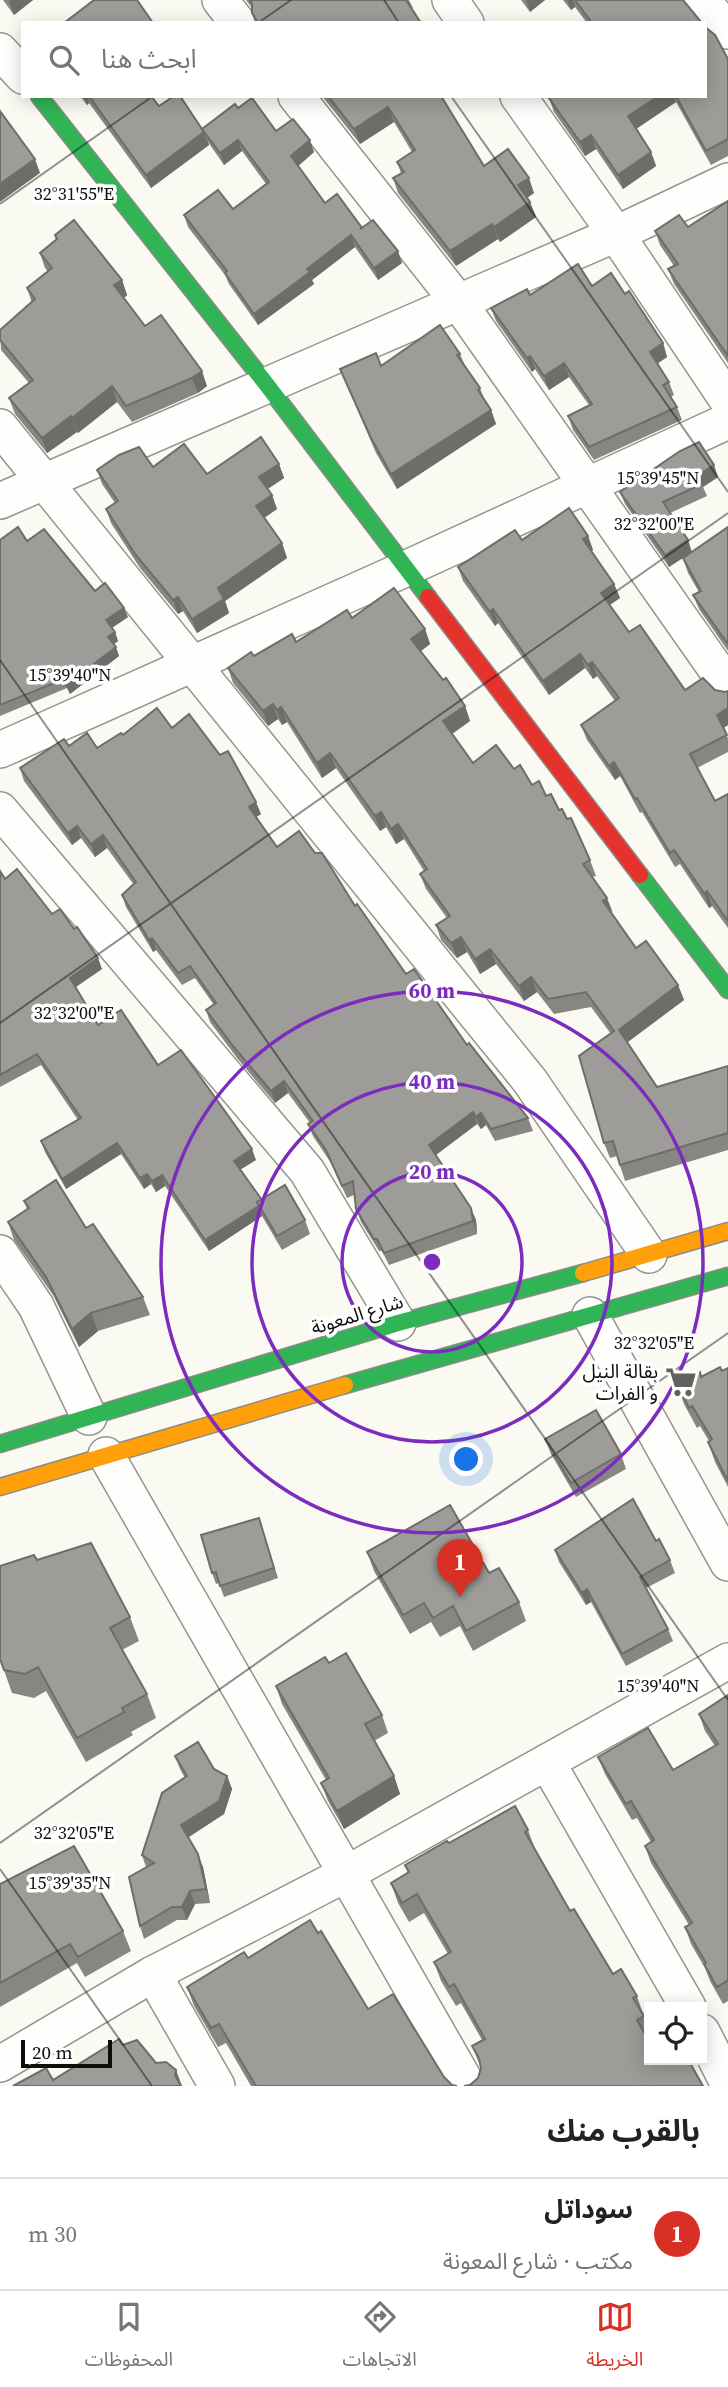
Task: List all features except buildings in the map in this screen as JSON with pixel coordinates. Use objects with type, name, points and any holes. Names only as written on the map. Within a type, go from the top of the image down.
[{"type":"main road","points":[[41,98],[267,386],[728,990]]},
{"type":"main road","name":"شارع المعونة","points":[[0,1444],[398,1323],[728,1231]]},
{"type":"main road","points":[[0,1487],[728,1276]]},
{"type":"street","points":[[220,0],[236,21]]},
{"type":"street","points":[[450,0],[465,21]]},
{"type":"street","points":[[702,0],[728,32]]},
{"type":"street","points":[[0,51],[21,74]]},
{"type":"street","points":[[298,98],[459,303],[728,687]]},
{"type":"street","points":[[519,98],[616,234],[728,401]]},
{"type":"street","points":[[0,501],[616,234],[728,181]]},
{"type":"street","points":[[0,750],[728,421]]},
{"type":"street","points":[[0,427],[530,1081],[649,1255]]},
{"type":"street","points":[[0,810],[307,1171],[398,1323]]},
{"type":"street","points":[[0,1253],[36,1306],[89,1417]]},
{"type":"street","points":[[590,1315],[728,1563]]},
{"type":"street","points":[[106,1455],[468,2086]]},
{"type":"street","points":[[0,2064],[153,1975],[346,1874],[728,1661]]},
{"type":"street","points":[[547,1762],[685,2002]]},
{"type":"street","points":[[153,1975],[217,2086]]},
{"type":"traffic: fast","points":[[41,98],[267,385],[428,597]]},
{"type":"traffic: fast","points":[[640,875],[728,990]]},
{"type":"traffic: fast","points":[[0,1444],[398,1323],[583,1273]]},
{"type":"traffic: fast","points":[[345,1385],[728,1276]]},
{"type":"traffic: slow","points":[[583,1273],[728,1231]]},
{"type":"traffic: slow","points":[[0,1487],[345,1385]]},
{"type":"traffic: jam","points":[[428,597],[640,875]]},
{"type":"place","name":"بقالة النيل و الفرات","points":[[681,1382]]},
{"type":"place","name":"سوداتل","points":[[460,1597]]}]
